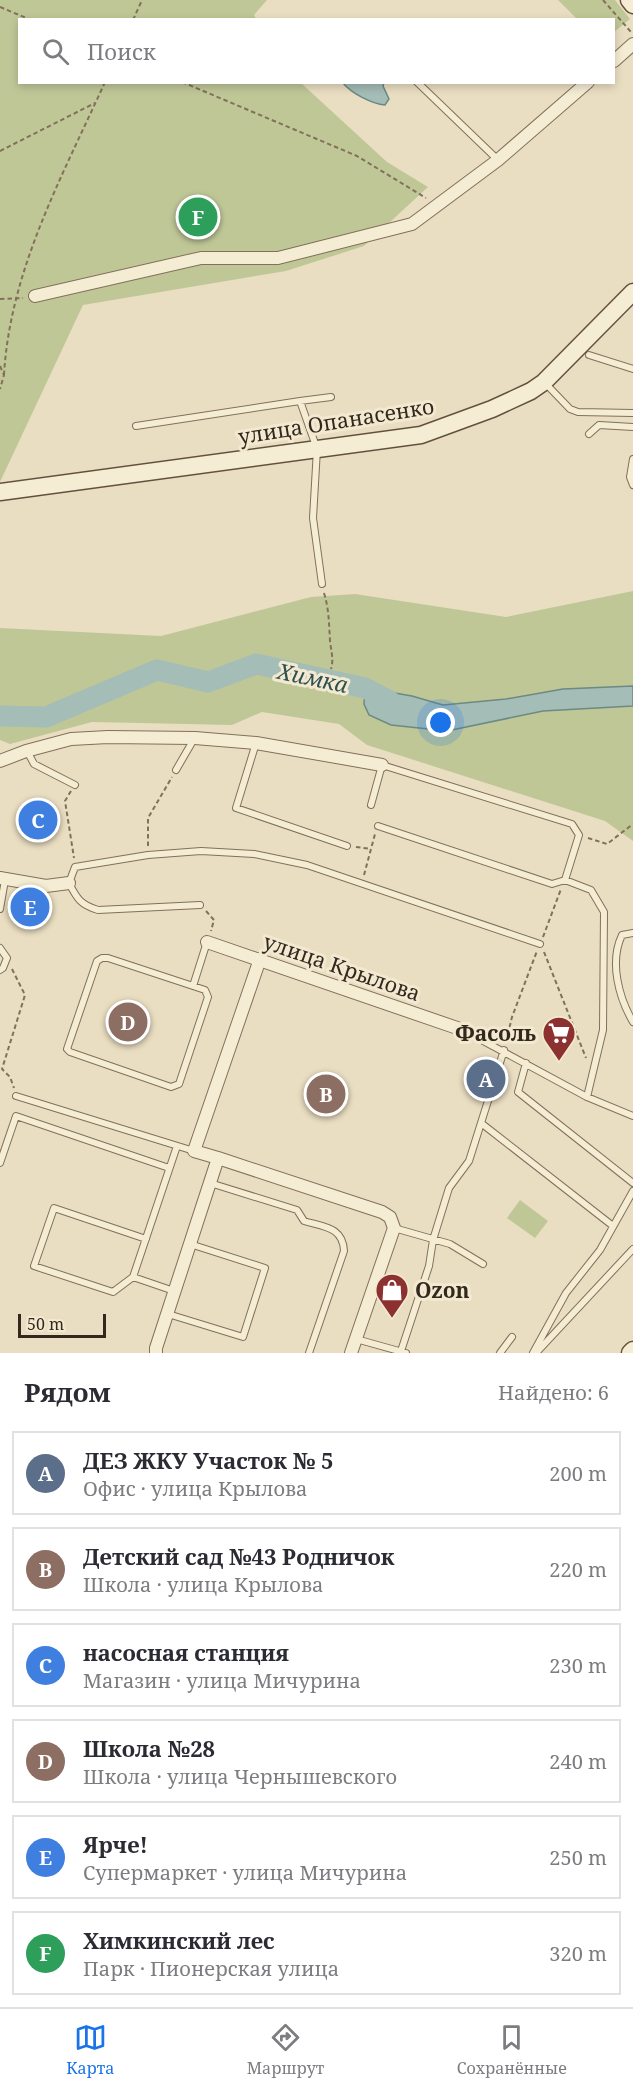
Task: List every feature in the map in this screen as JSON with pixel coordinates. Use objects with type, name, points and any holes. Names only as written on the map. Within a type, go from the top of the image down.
[{"type":"street","points":[[629,0],[633,5]]},
{"type":"street","points":[[615,60],[633,44]]},
{"type":"street","points":[[34,296],[201,258],[278,258],[412,224],[498,160],[586,84]]},
{"type":"street","name":"улица Опанасенко","points":[[0,492],[421,435],[439,430],[502,405],[544,382],[633,292]]},
{"type":"street","points":[[0,761],[71,739],[108,737],[195,738],[256,743],[382,765]]},
{"type":"street","points":[[3,879],[46,885],[69,883]]},
{"type":"street","name":"улица Крылова","points":[[207,942],[464,1030]]},
{"type":"street","points":[[260,959],[194,1151],[382,1212],[390,1217],[394,1228],[351,1353]]},
{"type":"street","points":[[156,1353],[218,1158]]},
{"type":"lane","points":[[419,84],[498,160]]},
{"type":"lane","points":[[589,355],[633,369]]},
{"type":"lane","points":[[544,382],[570,409],[578,412],[633,413]]},
{"type":"lane","points":[[136,426],[331,397]]},
{"type":"lane","points":[[300,402],[317,449],[313,518],[322,584]]},
{"type":"lane","points":[[589,435],[599,426],[633,427]]},
{"type":"lane","points":[[633,459],[630,477],[633,485]]},
{"type":"lane","points":[[176,770],[195,738]]},
{"type":"lane","points":[[256,743],[236,808],[347,846]]},
{"type":"lane","points":[[27,751],[34,764],[75,785]]},
{"type":"lane","points":[[371,805],[382,765],[572,824],[579,835],[565,880]]},
{"type":"lane","points":[[378,826],[552,884],[565,880],[591,890],[604,912],[603,1030],[587,1097]]},
{"type":"lane","points":[[200,905],[98,910],[85,906],[75,896],[69,883],[75,867],[148,855],[201,851],[254,854],[307,865],[540,944]]},
{"type":"lane","points":[[0,909],[3,879]]},
{"type":"lane","points":[[633,933],[622,935],[618,943],[616,971],[624,1007],[633,1022]]},
{"type":"lane","points":[[193,986],[207,942]]},
{"type":"lane","points":[[0,948],[7,958],[0,970]]},
{"type":"lane","points":[[102,958],[193,986],[205,990],[208,997],[175,1087],[70,1052],[67,1049],[97,961],[102,958]]},
{"type":"lane","points":[[464,1030],[587,1097],[633,1116]]},
{"type":"lane","points":[[356,1339],[404,1352],[429,1266],[433,1240],[448,1188],[469,1161],[504,1050]]},
{"type":"lane","points":[[526,1063],[518,1092],[633,1183]]},
{"type":"lane","points":[[16,1096],[194,1151]]},
{"type":"lane","points":[[0,1163],[16,1116],[169,1168]]},
{"type":"lane","points":[[481,1123],[613,1226]]},
{"type":"lane","points":[[146,1239],[54,1208],[34,1266],[113,1292],[133,1277],[146,1239],[169,1168],[177,1146]]},
{"type":"lane","points":[[210,1183],[297,1210],[304,1221],[335,1230],[340,1236],[344,1251],[309,1353]]},
{"type":"lane","points":[[535,1353],[566,1293],[600,1250],[633,1191]]},
{"type":"lane","points":[[394,1228],[450,1244],[483,1264]]},
{"type":"lane","points":[[168,1314],[243,1337],[265,1268],[190,1244]]},
{"type":"lane","points":[[535,1353],[633,1249]]},
{"type":"lane","points":[[133,1277],[175,1291]]},
{"type":"lane","points":[[500,1353],[512,1337]]},
{"type":"path","points":[[134,18],[142,0]]},
{"type":"path","points":[[603,0],[633,34]]},
{"type":"path","points":[[0,7],[26,18]]},
{"type":"path","points":[[0,389],[4,375],[6,342],[15,299],[33,242],[104,84]]},
{"type":"path","points":[[187,84],[357,156],[439,206]]},
{"type":"path","points":[[0,151],[95,103]]},
{"type":"path","points":[[0,299],[34,296]]},
{"type":"path","points":[[0,366],[4,375]]},
{"type":"path","points":[[322,584],[330,613],[330,644],[334,659],[331,669]]},
{"type":"path","points":[[148,855],[148,818],[176,770]]},
{"type":"path","points":[[65,801],[75,867]]},
{"type":"path","points":[[579,835],[607,844],[633,824]]},
{"type":"path","points":[[361,883],[378,826]]},
{"type":"path","points":[[347,846],[371,849]]},
{"type":"path","points":[[200,905],[214,920]]},
{"type":"path","points":[[540,944],[586,1055],[587,1065]]},
{"type":"path","points":[[7,958],[25,994],[2,1069],[10,1077],[16,1096]]},
{"type":"path","points":[[504,1050],[512,1017]]},
{"type":"green space","points":[[0,0],[267,0],[254,15],[256,18],[18,18],[18,84],[302,84],[387,162],[428,187],[364,246],[286,271],[83,305],[0,482]]},
{"type":"green space","points":[[558,0],[615,0],[630,19],[615,31],[615,18],[576,18]]},
{"type":"green space","points":[[633,591],[633,686],[563,689],[506,699],[443,705],[412,696],[447,731],[543,711],[633,706],[633,841],[605,821],[367,745],[339,724],[262,712],[232,725],[92,722],[10,744],[0,740],[0,628],[161,636],[311,597],[355,594],[506,617]]},
{"type":"green space","points":[[520,1200],[548,1221],[535,1238],[507,1218]]},
{"type":"water","points":[[344,84],[384,84],[389,99],[385,105],[374,103]]},
{"type":"water","points":[[633,686],[633,706],[543,711],[447,731],[391,725],[369,715],[364,704],[365,688],[412,696],[443,705],[506,699],[563,689]]},
{"type":"waterway","name":"Химка","points":[[0,716],[46,717],[157,670],[208,682],[256,664],[365,688],[390,701]]},
{"type":"place","name":"Химкинский лес","points":[[198,217]]},
{"type":"place","name":"насосная станция","points":[[38,820]]},
{"type":"place","name":"Ярче!","points":[[30,907]]},
{"type":"place","name":"Школа №28","points":[[128,1022]]},
{"type":"place","name":"Фасоль","points":[[559,1062]]},
{"type":"place","name":"ДЕЗ ЖКУ Участок № 5","points":[[486,1079]]},
{"type":"place","name":"Детский сад №43 Родничок","points":[[326,1094]]},
{"type":"place","name":"Ozon","points":[[392,1319]]}]
